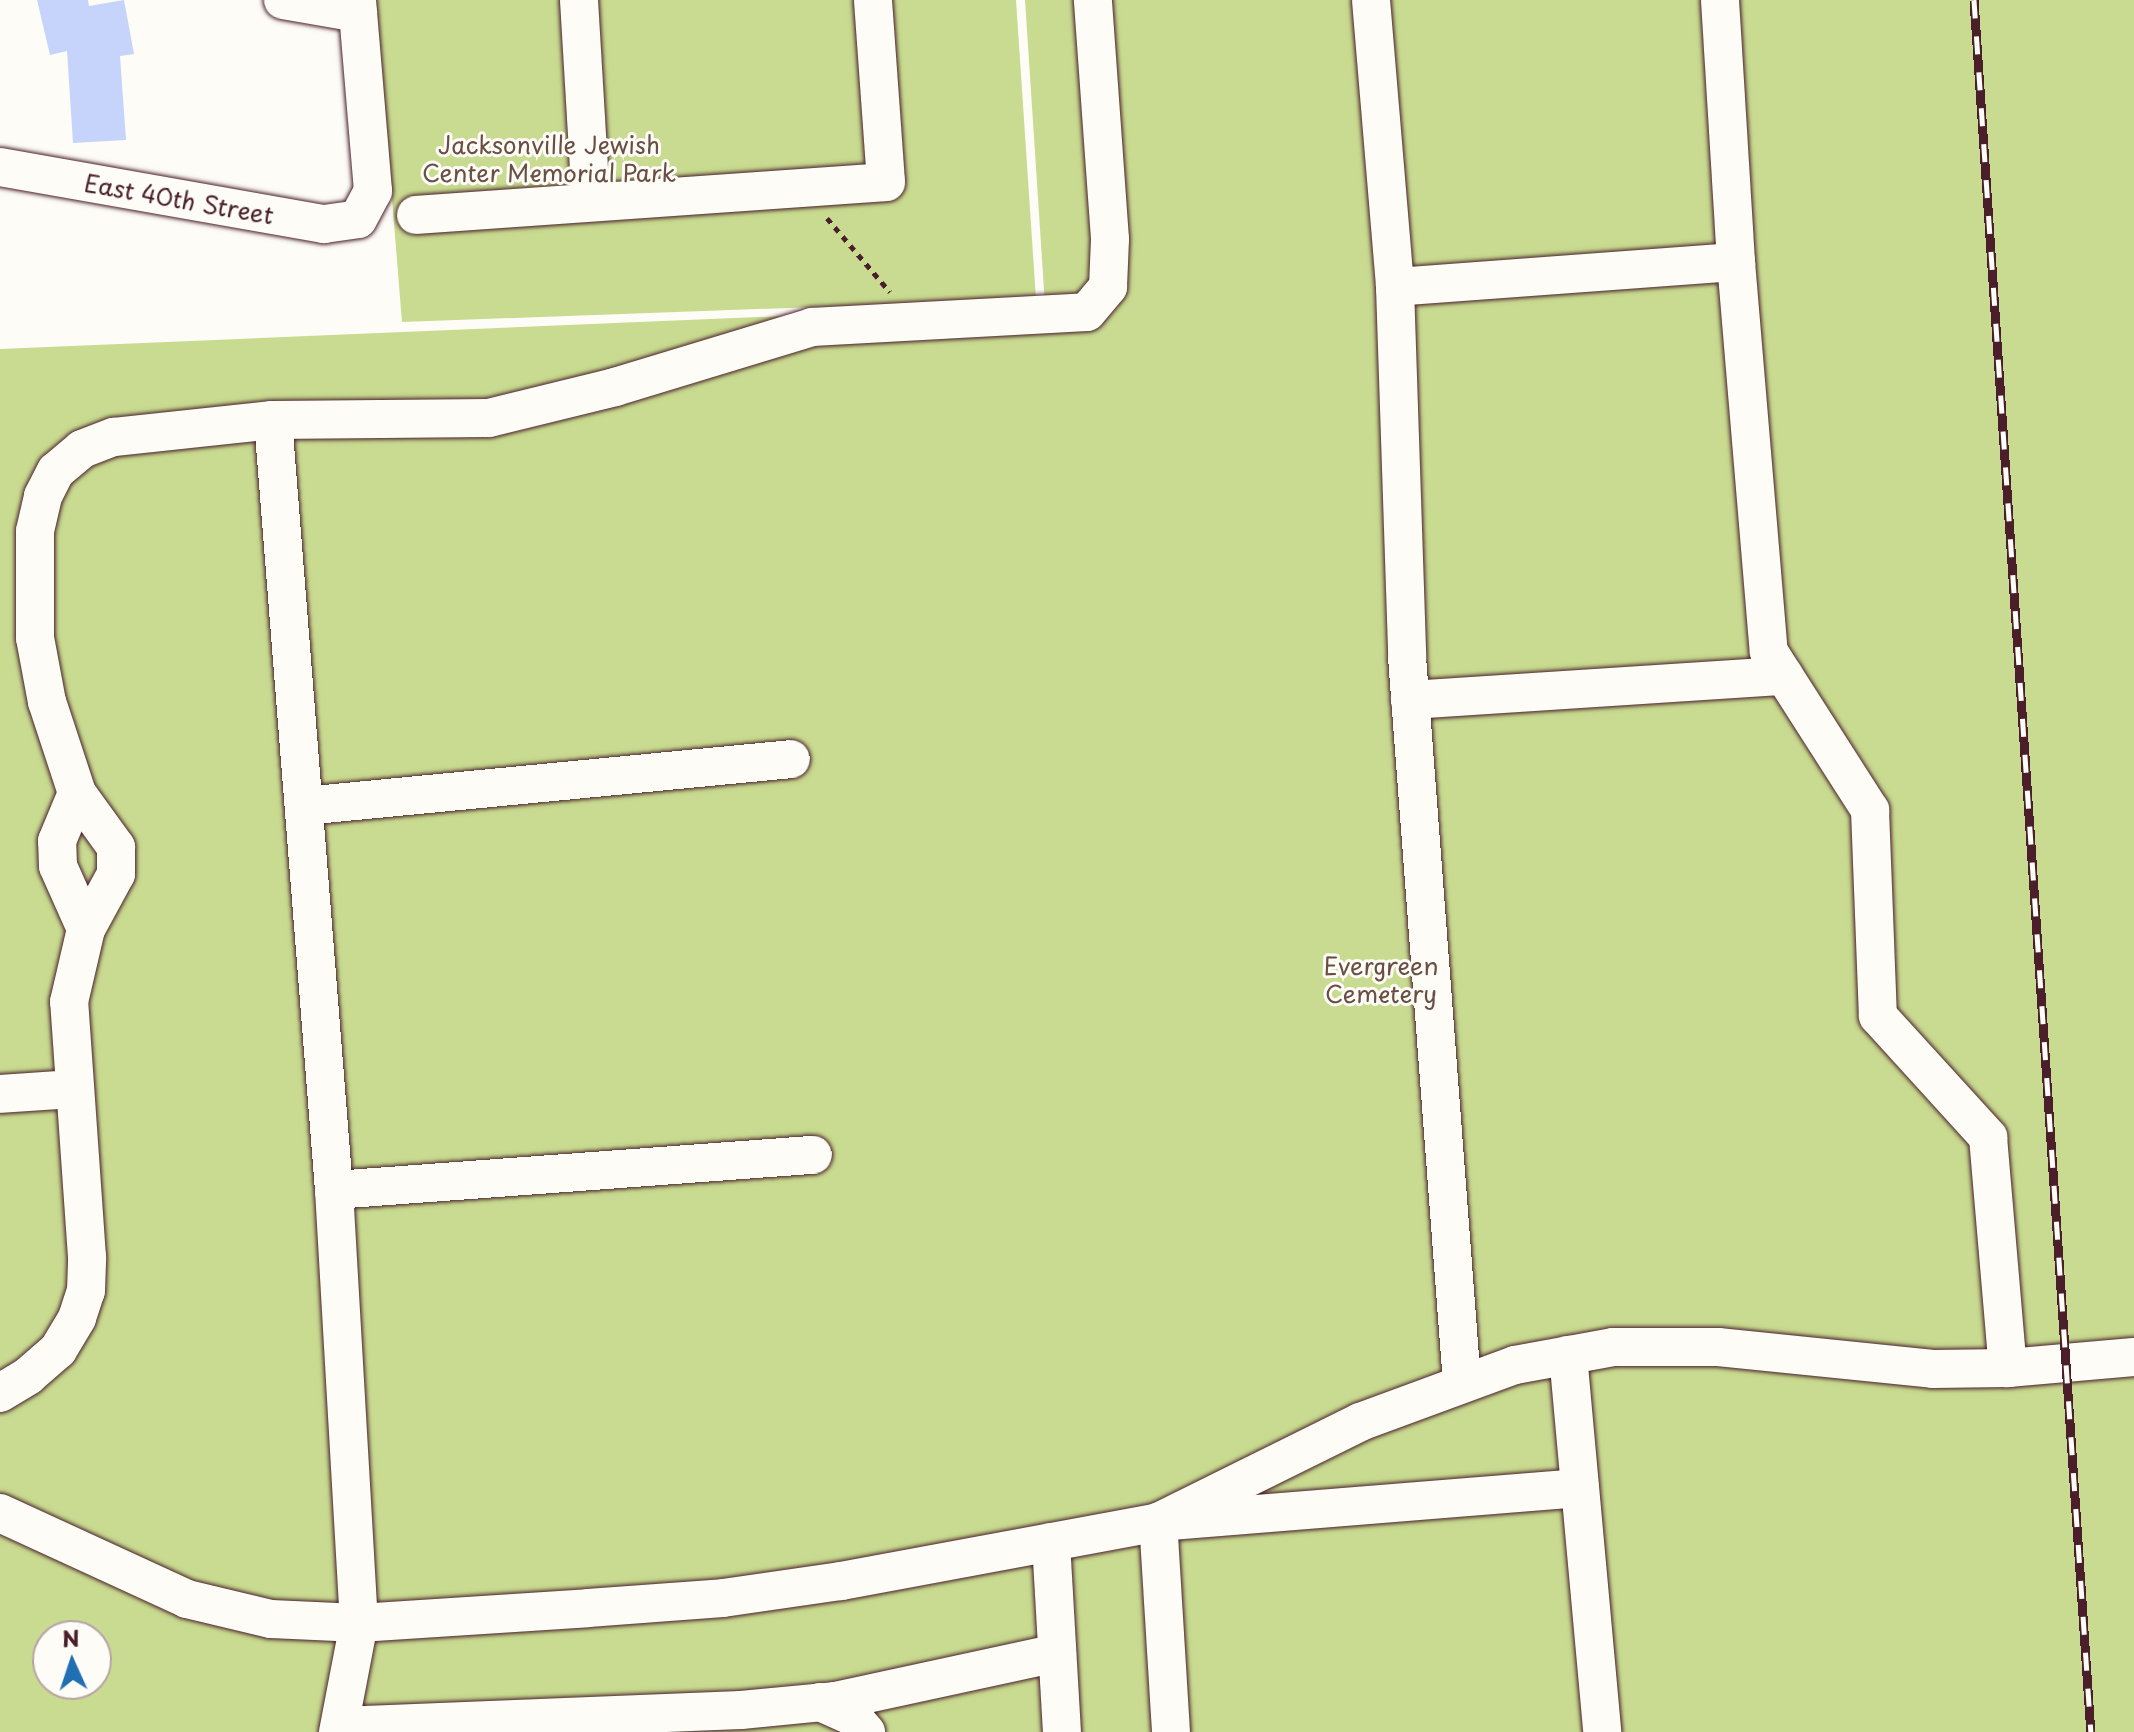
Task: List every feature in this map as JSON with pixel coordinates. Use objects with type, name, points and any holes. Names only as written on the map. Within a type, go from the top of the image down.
[{"type":"street","points":[[283,0],[357,6]]},
{"type":"street","points":[[579,0],[591,202]]},
{"type":"street","points":[[416,215],[886,182],[873,0]]},
{"type":"street","points":[[0,1393],[28,1376],[58,1350],[77,1318],[86,1291],[87,1257],[69,1002],[86,929],[116,874],[116,847],[77,793],[47,702],[35,638],[35,531],[43,496],[56,471],[82,449],[114,437],[273,420],[489,418],[615,387],[812,327],[1087,312],[1108,287],[1110,239],[1093,0]]},
{"type":"street","points":[[1371,0],[1395,287],[1410,700],[1462,1383]]},
{"type":"street","points":[[1720,0],[1736,262],[1769,652],[1870,810],[1878,1016],[1988,1137],[2008,1368]]},
{"type":"street","name":"East 40th Street","points":[[2,172],[324,224],[358,219],[373,191],[357,6]]},
{"type":"street","points":[[1395,287],[1736,262]]},
{"type":"street","points":[[273,420],[334,1190],[359,1623],[339,1729],[741,1710],[820,1702],[1057,1653]]},
{"type":"street","points":[[1410,700],[1784,676]]},
{"type":"street","points":[[304,806],[791,759]]},
{"type":"street","points":[[77,793],[57,841],[58,866],[86,929]]},
{"type":"street","points":[[0,1094],[73,1089]]},
{"type":"street","points":[[334,1190],[813,1155]]},
{"type":"street","points":[[1158,1522],[1360,1422],[1515,1365],[1613,1347],[1661,1344],[1933,1369],[2008,1368],[2134,1357]]},
{"type":"street","points":[[1568,1355],[1602,1732]]},
{"type":"street","points":[[0,1513],[187,1599],[271,1619],[359,1623],[723,1598],[841,1581],[1158,1522],[1580,1488]]},
{"type":"street","points":[[1158,1522],[1171,1732]]},
{"type":"street","points":[[1051,1542],[1062,1732]]},
{"type":"street","points":[[820,1702],[853,1717],[866,1732]]},
{"type":"street","points":[[711,1732],[741,1710]]},
{"type":"path","points":[[795,188],[883,280],[904,322]]},
{"type":"green space","name":"Jacksonville Jewish Center Memorial Park","points":[[376,0],[1016,0],[1036,299],[402,322]]},
{"type":"green space","name":"Evergreen Cemetery","points":[[1025,0],[2134,0],[2134,1732],[0,1732],[0,349],[1045,305]]},
{"type":"building","points":[[37,0],[88,0],[89,6],[124,0],[134,54],[120,56],[126,140],[73,143],[67,51],[50,55]]},
{"type":"railway","points":[[1974,0],[2091,1732]]}]
